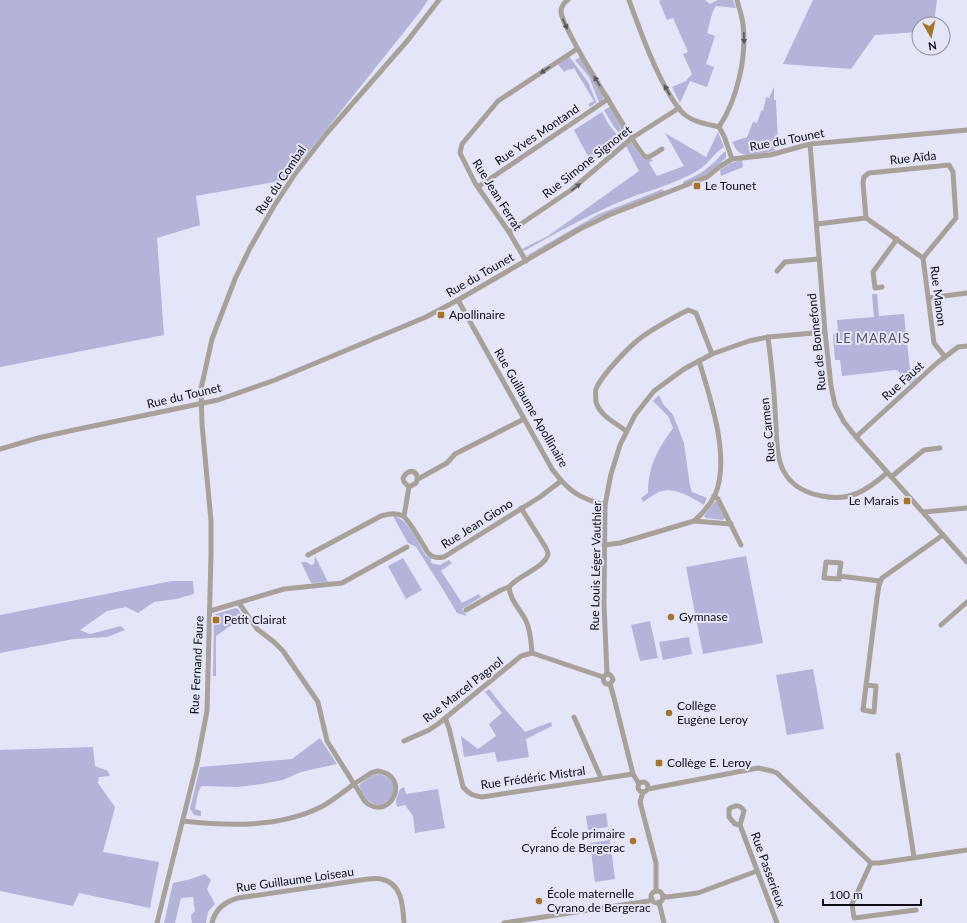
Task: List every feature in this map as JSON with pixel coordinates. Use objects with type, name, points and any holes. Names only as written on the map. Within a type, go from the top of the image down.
[{"type":"street","name":"Rue du Combal","points":[[201,404],[202,382],[212,339],[235,279],[274,206],[295,174],[326,134],[408,40],[439,0]]},
{"type":"street","points":[[568,0],[562,6],[561,11],[577,49],[632,138],[643,155],[646,157],[649,157],[662,149]]},
{"type":"street","points":[[629,0],[638,26],[666,89],[684,115],[699,122],[719,127],[724,136],[732,159]]},
{"type":"street","points":[[719,127],[725,118],[740,77],[743,56],[743,23],[737,0]]},
{"type":"street","name":"Rue Jean Ferrat","points":[[526,261],[509,232],[478,187],[460,153],[462,144],[498,101],[577,49]]},
{"type":"street","name":"Rue Yves Montand","points":[[478,187],[608,99]]},
{"type":"street","name":"Rue Simone Signoret","points":[[509,232],[571,190],[632,138],[679,108]]},
{"type":"street","name":"Rue du Tounet","points":[[0,449],[38,438],[222,399],[275,380],[426,317],[580,229],[609,215],[707,177],[732,159],[770,155],[810,144],[967,130]]},
{"type":"street","name":"Rue de Bonnefond","points":[[810,144],[825,332],[831,386],[835,406],[844,422],[856,437],[967,562]]},
{"type":"street","name":"Rue Aïda","points":[[866,218],[863,183],[864,177],[870,172],[949,165],[953,172],[956,218],[924,258]]},
{"type":"street","points":[[817,224],[866,218]]},
{"type":"street","name":"Rue Manon","points":[[866,218],[924,258],[934,342],[945,357]]},
{"type":"street","points":[[882,287],[874,288],[873,272],[897,239]]},
{"type":"street","points":[[777,271],[785,262],[819,259]]},
{"type":"street","points":[[928,298],[967,293]]},
{"type":"street","name":"Rue Guillaume Apollinaire","points":[[458,300],[552,469],[561,481],[572,491],[585,499],[606,505]]},
{"type":"street","points":[[626,431],[600,410],[596,402],[596,391],[600,382],[615,363],[637,341],[661,324],[688,310],[696,313],[712,354]]},
{"type":"street","name":"Rue Louis Léger Vauthier","points":[[639,784],[633,774],[610,684],[613,680],[609,674],[605,676],[604,545],[606,505],[611,474],[626,431],[635,415],[654,391],[684,369],[712,354],[749,341],[768,337],[825,332]]},
{"type":"street","name":"Rue Carmen","points":[[768,337],[774,391],[778,454],[783,470],[790,481],[802,491],[834,499],[849,497],[863,491],[889,475],[924,450],[940,448]]},
{"type":"street","name":"Rue Faust","points":[[856,437],[945,357],[958,347],[967,346]]},
{"type":"street","points":[[604,545],[620,543],[685,525],[694,521],[714,496],[720,478],[718,430],[715,414],[699,361]]},
{"type":"street","name":"Rue Fernand Faure","points":[[157,923],[197,763],[207,712],[211,521],[201,404]]},
{"type":"street","points":[[409,486],[416,483],[418,479],[447,463],[455,454],[524,419]]},
{"type":"street","points":[[409,486],[404,482],[403,478],[406,472],[414,472],[418,479]]},
{"type":"street","name":"Rue Jean Giono","points":[[404,516],[428,553],[432,557],[444,557],[554,487],[561,481]]},
{"type":"street","points":[[308,556],[382,516],[396,514],[404,516],[409,486]]},
{"type":"street","points":[[714,496],[718,499],[742,545]]},
{"type":"street","points":[[466,610],[509,587],[516,580],[545,560],[548,554],[546,548],[521,508]]},
{"type":"street","points":[[924,512],[967,508]]},
{"type":"street","points":[[694,521],[731,524]]},
{"type":"street","points":[[866,685],[876,686],[874,712],[863,710],[866,685],[880,581],[892,570],[943,535]]},
{"type":"street","points":[[210,611],[284,589],[300,586],[342,583],[407,547]]},
{"type":"street","points":[[826,562],[840,563],[840,576],[839,580],[824,578],[826,562]]},
{"type":"street","points":[[840,576],[880,581]]},
{"type":"street","points":[[509,587],[512,598],[527,622],[530,631],[532,653],[605,676],[604,682],[606,684],[610,684]]},
{"type":"street","points":[[941,625],[967,602]]},
{"type":"street","points":[[183,821],[241,825],[266,823],[307,813],[322,807],[354,784],[378,771],[389,775],[393,780],[396,792],[390,802],[385,806],[379,807],[367,804],[358,789],[354,784],[326,741],[318,702],[283,651],[257,629],[239,603]]},
{"type":"street","name":"Rue Marcel Pagnol","points":[[404,741],[429,730],[521,656],[532,653]]},
{"type":"street","points":[[574,717],[601,778]]},
{"type":"street","name":"Rue Frédéric Mistral","points":[[445,718],[449,728],[463,787],[468,793],[474,796],[482,797],[633,774]]},
{"type":"street","points":[[898,754],[914,857]]},
{"type":"street","points":[[652,899],[652,895],[656,891],[656,863],[640,802],[643,792],[646,792],[648,789],[758,768],[777,773],[871,863],[967,850]]},
{"type":"street","points":[[643,792],[638,788],[639,784],[642,782],[646,783],[648,789]]},
{"type":"street","name":"Rue Passerieux","points":[[740,824],[777,923]]},
{"type":"street","points":[[871,863],[852,904],[854,918],[916,910]]},
{"type":"street","points":[[656,891],[667,897],[698,893],[758,871]]},
{"type":"street","name":"Rue Guillaume Loiseau","points":[[212,923],[218,909],[228,901],[238,898],[381,878],[393,885],[400,894],[404,907],[404,923]]},
{"type":"street","points":[[659,902],[662,901],[663,896]]},
{"type":"street","points":[[652,899],[654,902],[659,902]]},
{"type":"street","points":[[504,923],[649,901],[652,899]]},
{"type":"street","points":[[659,902],[664,923]]},
{"type":"street","points":[[542,917],[542,923]]},
{"type":"shaded area","points":[[0,0],[428,0],[286,180],[196,196],[200,225],[157,238],[164,335],[0,367]]},
{"type":"shaded area","points":[[705,0],[710,4],[718,0],[733,0],[736,8],[716,6],[714,9],[707,33],[715,36],[706,64],[714,67],[707,87],[690,81],[680,103],[672,87],[686,81],[692,74],[683,54],[688,52],[673,18],[667,20],[659,1]]},
{"type":"shaded area","points":[[813,0],[937,0],[935,16],[911,16],[911,33],[875,35],[851,69],[783,64]]},
{"type":"shaded area","points":[[569,56],[588,82],[597,104],[595,103],[590,107],[588,104],[594,101],[574,68],[564,72],[558,64]]},
{"type":"shaded area","points":[[580,57],[604,96],[602,101],[599,102],[589,77],[575,60]]},
{"type":"shaded area","points":[[774,87],[778,144],[773,149],[776,150],[757,155],[747,155],[739,152],[732,142],[747,137],[753,122],[757,123],[761,111],[763,111],[766,97],[769,98]]},
{"type":"shaded area","points":[[610,107],[625,131],[621,135],[614,127],[604,110]]},
{"type":"shaded area","points":[[602,112],[609,125],[619,137],[591,162],[574,130]]},
{"type":"shaded area","points":[[718,132],[724,147],[697,171],[668,184],[617,203],[593,214],[524,251],[522,249],[548,236],[639,171],[626,146],[631,142],[642,157],[653,160],[649,163],[657,176],[684,166],[665,133],[706,157]]},
{"type":"shaded area","points":[[726,151],[726,158],[703,177],[683,184],[683,182],[706,169]]},
{"type":"shaded area","points":[[742,160],[743,167],[721,176],[720,170],[731,163]]},
{"type":"shaded area","points":[[663,189],[664,192],[596,218],[529,256],[526,256],[599,214]]},
{"type":"shaded area","points":[[872,294],[877,294],[879,316],[904,314],[910,370],[917,377],[910,384],[898,371],[895,370],[842,376],[840,360],[835,360],[833,334],[838,333],[837,320],[874,317]]},
{"type":"shaded area","points":[[659,395],[663,404],[673,415],[684,443],[692,492],[707,498],[704,505],[683,494],[671,491],[659,492],[643,502],[641,498],[648,493],[648,483],[655,458],[673,428],[668,416],[653,401]]},
{"type":"shaded area","points":[[717,501],[725,518],[723,520],[706,518],[704,516],[714,502]]},
{"type":"shaded area","points":[[393,516],[403,521],[408,526],[426,556],[431,558],[431,563],[440,565],[449,560],[452,563],[441,571],[462,603],[479,594],[481,597],[462,609],[467,616],[457,613],[416,547],[408,543]]},
{"type":"shaded area","points":[[315,556],[328,582],[311,583],[301,562],[306,562],[311,565],[314,564]]},
{"type":"shaded area","points":[[746,556],[763,643],[703,654],[686,567]]},
{"type":"shaded area","points":[[403,558],[422,590],[406,599],[388,566]]},
{"type":"shaded area","points":[[172,581],[193,581],[194,594],[176,599],[154,602],[138,613],[126,607],[107,611],[80,630],[90,634],[121,626],[125,630],[107,637],[74,639],[0,653],[0,615]]},
{"type":"shaded area","points":[[236,608],[243,617],[216,636],[216,676],[213,676],[214,616]]},
{"type":"shaded area","points":[[650,621],[658,658],[640,661],[631,625]]},
{"type":"shaded area","points":[[689,637],[692,654],[663,660],[659,642]]},
{"type":"shaded area","points":[[813,669],[824,729],[787,735],[776,675]]},
{"type":"shaded area","points":[[489,689],[525,732],[551,722],[552,726],[526,739],[529,757],[497,762],[495,752],[464,757],[461,736],[478,749],[496,736],[489,724],[502,713],[485,692]]},
{"type":"shaded area","points":[[320,738],[337,764],[301,772],[283,780],[262,784],[237,787],[201,786],[195,809],[201,811],[201,816],[194,815],[190,809],[200,767],[292,759]]},
{"type":"shaded area","points":[[93,747],[95,766],[108,771],[110,776],[99,777],[98,783],[115,807],[103,852],[159,862],[150,908],[79,893],[73,906],[0,891],[0,750]]},
{"type":"shaded area","points":[[380,774],[390,779],[393,786],[393,794],[382,804],[374,804],[366,798],[359,785],[371,776]]},
{"type":"shaded area","points":[[404,787],[406,794],[438,789],[445,828],[415,833],[413,816],[405,805],[397,807],[396,800],[400,789]]},
{"type":"shaded area","points":[[606,813],[608,827],[588,830],[586,816]]},
{"type":"shaded area","points":[[610,840],[615,879],[595,882],[590,843]]},
{"type":"shaded area","points":[[205,874],[211,880],[207,889],[215,904],[208,912],[206,923],[192,923],[191,915],[195,911],[193,897],[181,898],[175,923],[164,923],[173,883]]},
{"type":"place","name":"Le Tounet","points":[[697,186]]},
{"type":"place","name":"Apollinaire","points":[[441,315]]},
{"type":"place","name":"Le Marais","points":[[907,501]]},
{"type":"place","name":"Gymnase","points":[[671,617]]},
{"type":"place","name":"Petit Clairat","points":[[216,620]]},
{"type":"place","name":"Collège Eugène Leroy","points":[[669,713]]},
{"type":"place","name":"Collège E. Leroy","points":[[659,763]]},
{"type":"place","name":"École primaire Cyrano de Bergerac","points":[[633,841]]},
{"type":"place","name":"École maternelle Cyrano de Bergerac","points":[[539,901]]},
{"type":"district","name":"LE MARAIS","points":[[873,338]]}]
